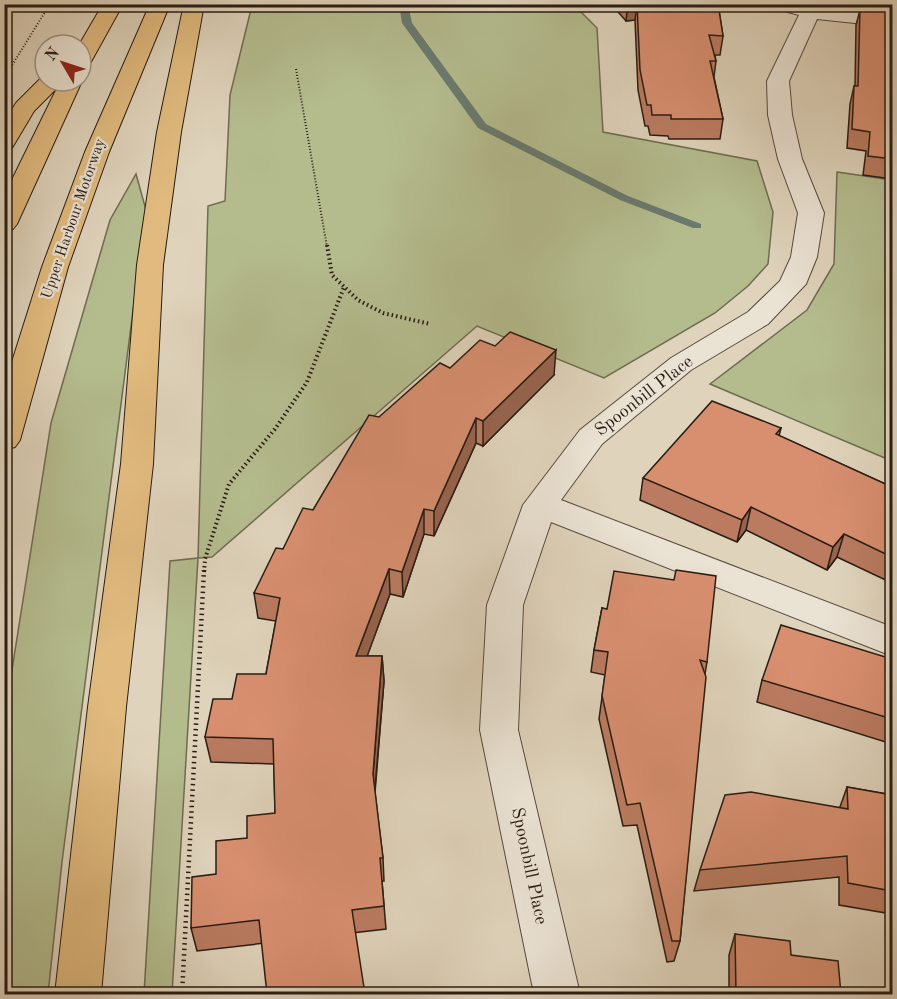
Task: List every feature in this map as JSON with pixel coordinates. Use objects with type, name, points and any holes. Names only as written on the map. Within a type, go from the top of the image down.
[{"type":"highway","points":[[93,36],[113,4]]},
{"type":"highway","name":"Upper Harbour Motorway","points":[[4,440],[55,267],[96,152],[160,4]]},
{"type":"highway","points":[[78,994],[106,707],[137,464],[150,265],[169,132],[194,4]]},
{"type":"highway","points":[[4,143],[24,108],[39,93]]},
{"type":"highway","points":[[4,224],[65,93]]},
{"type":"street","points":[[795,8],[848,18],[892,21]]},
{"type":"street","name":"Spoonbill Place","points":[[557,994],[499,730],[505,604],[540,505],[591,437],[681,364],[758,318],[792,284],[804,257],[811,213],[788,148],[780,115],[778,81],[795,8]]},
{"type":"street","points":[[540,505],[892,642]]},
{"type":"path","points":[[4,77],[50,4]]},
{"type":"path","points":[[296,69],[332,275],[358,300],[383,312],[430,324]]},
{"type":"path","points":[[182,994],[205,560],[229,484],[274,429],[307,382],[344,287]]},
{"type":"green space","points":[[252,5],[574,5],[597,28],[603,132],[757,161],[773,212],[768,264],[748,286],[715,313],[604,378],[477,326],[212,557],[198,558],[208,206],[225,201],[230,95]]},
{"type":"green space","points":[[837,172],[892,180],[892,461],[710,384],[807,310],[834,264]]},
{"type":"green space","points":[[136,174],[146,210],[62,862],[48,994],[5,994],[5,714],[51,423],[110,220]]},
{"type":"green space","points":[[198,558],[172,994],[144,994],[170,561]]},
{"type":"building","points":[[637,4],[718,4],[723,36],[709,35],[716,61],[710,61],[723,119],[671,119],[671,115],[652,115],[651,105],[647,105],[640,70]]},
{"type":"building","points":[[860,8],[892,11],[892,159],[868,156],[870,132],[852,129],[854,86],[858,86]]},
{"type":"building","points":[[510,332],[556,350],[483,421],[476,418],[434,511],[424,509],[402,572],[389,569],[356,656],[382,656],[373,774],[383,858],[380,858],[384,906],[352,910],[365,994],[267,994],[259,920],[191,928],[192,877],[216,874],[216,841],[247,838],[247,816],[275,813],[273,739],[205,737],[213,699],[232,699],[237,674],[266,674],[280,598],[254,593],[276,548],[283,549],[303,508],[313,510],[369,415],[379,417],[440,363],[450,368],[480,340],[495,346]]},
{"type":"building","points":[[712,401],[781,428],[776,434],[892,487],[892,557],[844,534],[833,547],[751,507],[742,520],[643,478]]},
{"type":"building","points":[[676,570],[716,576],[707,662],[700,660],[706,677],[680,941],[672,941],[640,803],[627,805],[602,696],[608,652],[594,650],[602,608],[607,609],[614,571],[674,580]]},
{"type":"building","points":[[781,625],[892,659],[892,719],[762,680]]},
{"type":"building","points":[[847,787],[892,795],[892,891],[848,883],[847,856],[700,870],[725,795],[751,792],[848,809]]},
{"type":"building","points":[[735,934],[790,941],[791,955],[838,961],[841,994],[736,994]]},
{"type":"waterway","points":[[403,4],[407,23],[482,126],[624,198],[697,226]]}]
